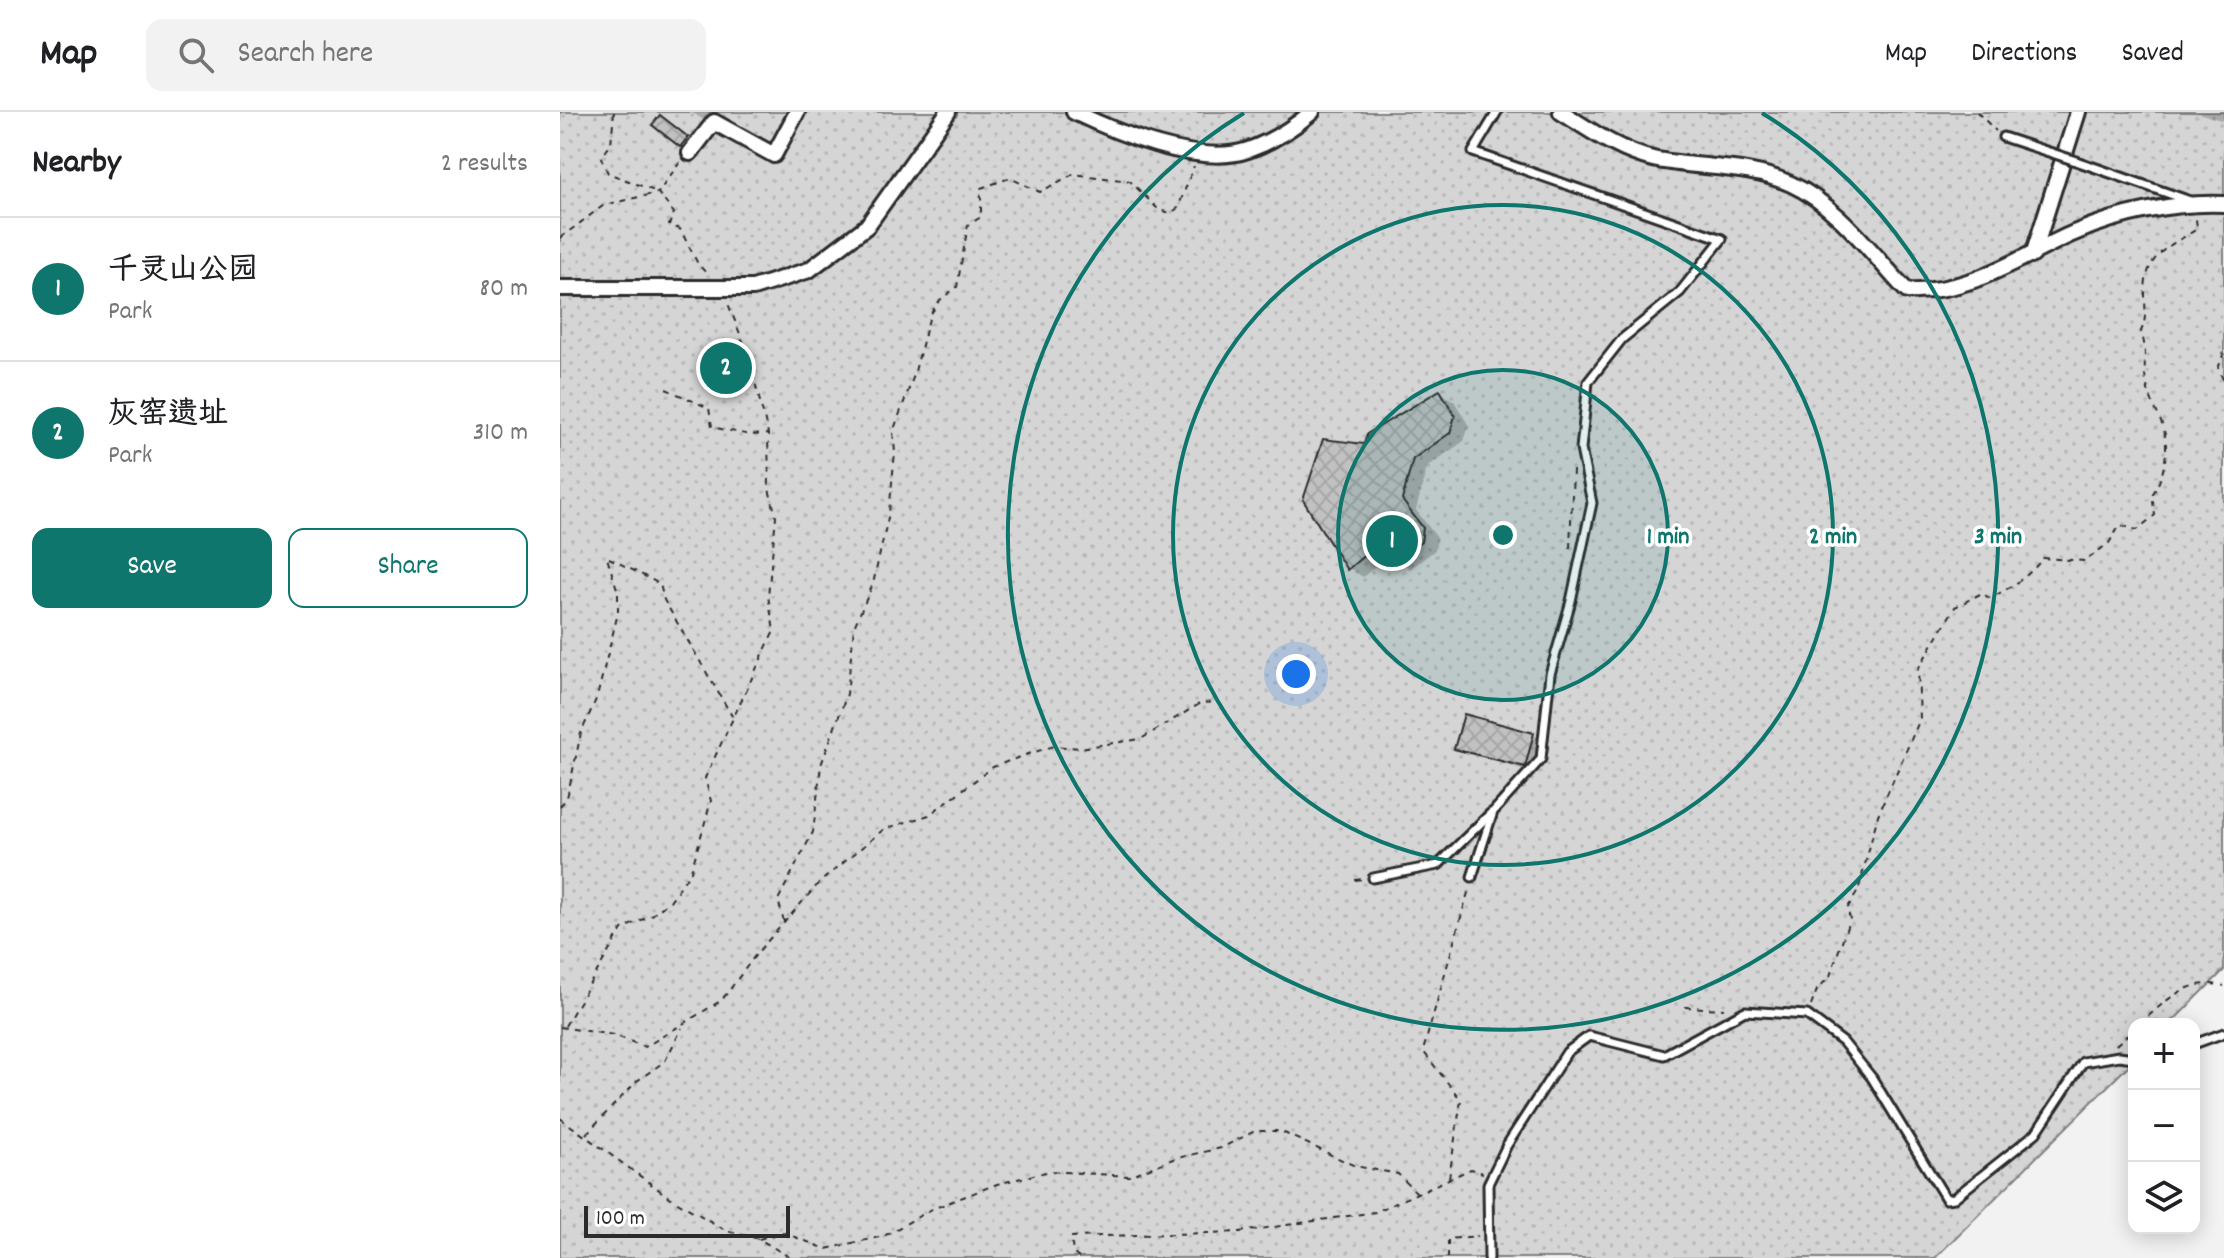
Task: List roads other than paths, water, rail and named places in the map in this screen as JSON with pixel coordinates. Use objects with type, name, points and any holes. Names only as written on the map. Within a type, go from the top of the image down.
[{"type":"street","points":[[690,153],[714,122],[774,155],[797,112]]},
{"type":"street","points":[[560,288],[753,288],[809,270],[867,226],[948,112]]},
{"type":"street","points":[[1074,112],[1145,140],[1199,153],[1245,151],[1293,128],[1312,112]]},
{"type":"street","points":[[1561,112],[1616,146],[1653,159],[1754,171],[1791,184],[1818,200],[1907,291],[1934,292],[1972,281],[2033,255],[2074,232],[2155,209],[2195,203],[2224,204]]},
{"type":"street","points":[[2033,255],[2078,112]]},
{"type":"lane","points":[[1373,878],[1438,865],[1493,812],[1541,759],[1550,674],[1571,601],[1592,503],[1581,449],[1588,382],[1622,339],[1680,292],[1722,239],[1473,152],[1497,112]]},
{"type":"lane","points":[[2003,137],[2195,203]]},
{"type":"lane","points":[[1472,877],[1493,812]]},
{"type":"lane","points":[[1489,1258],[1488,1184],[1507,1145],[1567,1052],[1589,1036],[1664,1055],[1745,1011],[1807,1015],[1843,1042],[1872,1078],[1946,1199],[1954,1198],[2036,1133],[2083,1062],[2128,1058]]},
{"type":"lane","points":[[2200,1042],[2224,1033]]},
{"type":"place","name":"灰窑遗址","points":[[726,368]]},
{"type":"place","name":"千灵山公园","points":[[1392,541]]}]
